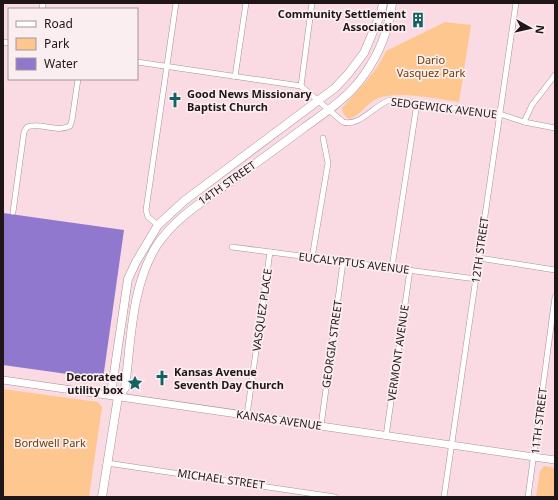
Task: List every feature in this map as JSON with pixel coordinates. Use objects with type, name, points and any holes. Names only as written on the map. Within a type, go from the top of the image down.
[{"type":"main road","name":"14TH STREET","points":[[383,3],[381,13],[364,53],[348,74],[319,102],[184,201],[158,225],[136,262],[126,288],[111,388],[118,397],[125,388],[136,303],[142,280],[157,245],[172,226],[191,209],[328,110],[348,93],[363,76],[383,41],[392,3]]},
{"type":"main road","points":[[102,497],[118,397]]},
{"type":"street","points":[[158,225],[148,217],[146,210],[176,3]]},
{"type":"street","points":[[235,77],[246,3]]},
{"type":"street","points":[[138,62],[301,86],[312,3]]},
{"type":"street","name":"12TH STREET","points":[[444,497],[516,3]]},
{"type":"street","points":[[524,122],[532,105],[555,75]]},
{"type":"street","points":[[13,212],[24,132],[27,127],[33,125],[64,129],[70,126],[78,80]]},
{"type":"street","name":"SEDGEWICK AVENUE","points":[[301,86],[343,122],[349,124],[356,121],[383,102],[390,100],[500,114],[524,122],[555,128]]},
{"type":"street","points":[[392,267],[417,103]]},
{"type":"street","points":[[312,258],[328,163],[323,138]]},
{"type":"street","name":"EUCALYPTUS AVENUE","points":[[232,247],[476,279]]},
{"type":"street","name":"VASQUEZ PLACE","points":[[247,415],[270,252]]},
{"type":"street","points":[[479,258],[555,270]]},
{"type":"street","name":"GEORGIA STREET","points":[[321,426],[343,262]]},
{"type":"street","name":"VERMONT AVENUE","points":[[386,436],[410,270]]},
{"type":"street","name":"11TH STREET","points":[[528,497],[555,297]]},
{"type":"street","name":"KANSAS AVENUE","points":[[3,380],[555,460]]},
{"type":"street","name":"MICHAEL STREET","points":[[107,463],[335,497]]},
{"type":"green space","name":"Dario Vasquez Park","points":[[445,22],[471,25],[459,102],[405,95],[385,96],[376,99],[357,115],[349,119],[344,115],[342,108],[372,74],[386,51]]},
{"type":"green space","name":"Bordwell Park","points":[[3,389],[98,402],[102,407],[89,497],[3,497]]},
{"type":"green space","points":[[544,466],[555,468],[555,497],[536,497],[540,471]]},
{"type":"water","points":[[3,213],[124,230],[103,379],[3,365]]},
{"type":"place","name":"Community Settlement Association","points":[[418,20]]},
{"type":"place","name":"Good News Missionary Baptist Church","points":[[175,100]]},
{"type":"place","name":"Kansas Avenue Seventh Day Church","points":[[162,378]]},
{"type":"place","name":"Decorated utility box","points":[[135,383]]}]
